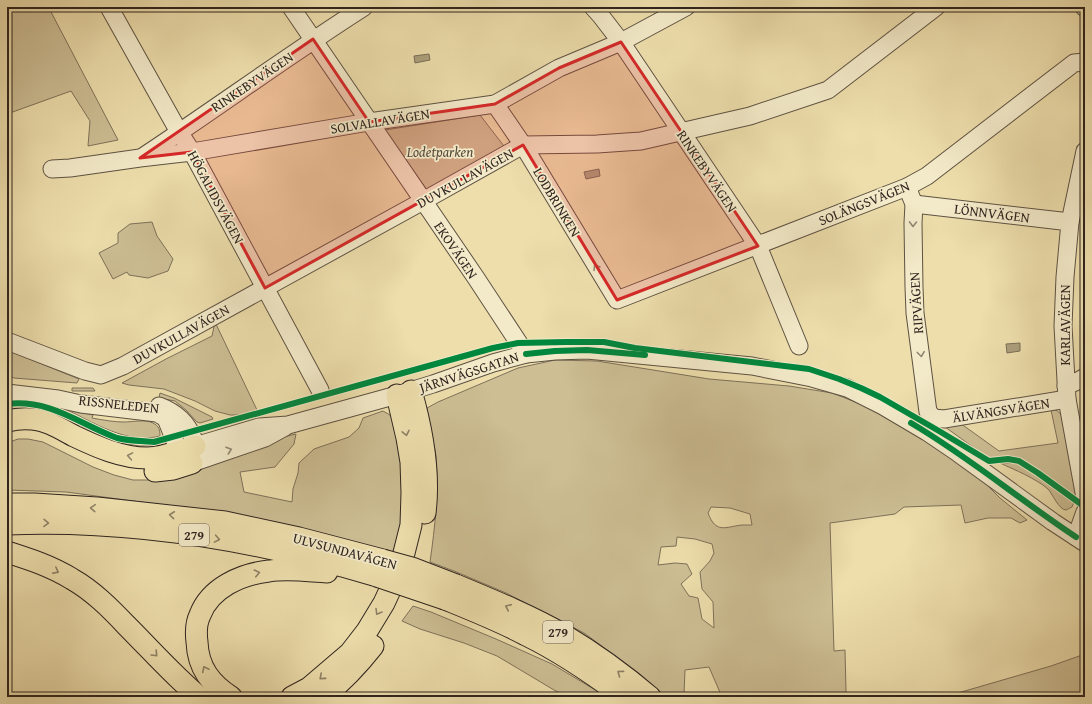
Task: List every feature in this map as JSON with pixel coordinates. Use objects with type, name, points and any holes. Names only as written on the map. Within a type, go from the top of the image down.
[{"type":"main road","points":[[292,697],[309,688],[350,653],[367,631],[384,603],[396,577],[411,525],[411,462],[407,438],[404,393]]},
{"type":"main road","points":[[323,697],[360,662],[380,637],[392,618],[401,598],[418,552],[423,530],[427,476],[415,404],[404,393]]},
{"type":"main road","points":[[7,421],[19,418],[44,422],[90,444],[130,456],[148,458],[189,453]]},
{"type":"main road","points":[[7,433],[11,431],[25,430],[49,435],[95,459],[121,469],[137,471],[173,469],[189,453]]},
{"type":"main road","points":[[7,496],[34,504]]},
{"type":"main road","name":"ULVSUNDAVÄGEN","points":[[7,504],[34,504],[118,510],[225,522],[299,538],[450,592],[502,604],[564,635],[630,680],[650,697]]},
{"type":"main road","name":"ULVSUNDAVÄGEN","points":[[7,524],[36,522],[95,524],[161,530],[256,546],[343,566],[380,568]]},
{"type":"main road","points":[[7,552],[33,560],[53,569],[72,579],[91,592],[106,604],[174,674],[199,697]]},
{"type":"main road","points":[[231,697],[220,690],[212,682],[206,672],[200,659],[196,630],[199,616],[205,605],[224,586],[237,579],[254,573],[270,570],[380,568]]},
{"type":"main road","name":"ULVSUNDAVÄGEN","points":[[450,592],[490,618],[527,635],[570,659],[624,697]]},
{"type":"street","name":"HÖGALIDSVÄGEN","points":[[109,7],[179,132],[192,152],[320,390]]},
{"type":"street","name":"EKOVÄGEN","points":[[291,7],[476,278],[526,354]]},
{"type":"street","name":"RINKEBYVÄGEN","points":[[140,158],[364,7]]},
{"type":"street","name":"RINKEBYVÄGEN","points":[[593,7],[621,42],[758,246],[799,346]]},
{"type":"street","name":"SOLVALLAVÄGEN","points":[[52,169],[192,152],[369,122],[495,104],[560,68],[621,42],[686,7]]},
{"type":"street","name":"DUVKULLAVÄGEN","points":[[7,341],[85,371],[101,375],[123,366],[523,146],[641,141],[750,116],[828,90],[936,7]]},
{"type":"street","name":"SOLÄNGSVÄGEN","points":[[617,300],[907,187],[927,176],[1074,63],[1085,62]]},
{"type":"street","name":"LODBRINKEN","points":[[495,104],[523,146],[617,300]]},
{"type":"street","name":"KARLAVÄGEN","points":[[1085,151],[1080,196],[1070,222],[1065,277],[1063,326],[1067,393],[1085,498]]},
{"type":"street","name":"RIPVÄGEN","points":[[907,187],[914,204],[915,313],[928,412],[934,418]]},
{"type":"street","name":"LÖNNVÄGEN","points":[[914,204],[1070,222]]},
{"type":"street","name":"JÄRNVÄGSGATAN","points":[[189,453],[259,427],[288,425],[404,393],[493,363],[526,354],[587,350],[752,366],[812,378],[847,388],[883,406],[927,432],[958,453],[1080,540]]},
{"type":"street","name":"ÄLVÄNGSVÄGEN","points":[[934,418],[944,420],[1034,405],[1067,393],[1085,377]]},
{"type":"street","name":"RISSNELEDEN","points":[[7,393],[58,399],[156,405],[170,410],[187,426],[191,432],[189,453]]},
{"type":"street","points":[[1080,540],[1085,512]]},
{"type":"highlighted area","points":[[313,39],[369,122],[495,104],[559,68],[621,42],[758,246],[617,300],[523,145],[265,288],[192,152],[140,158]]},
{"type":"green space","points":[[7,7],[59,7],[51,12],[118,140],[88,146],[90,121],[71,91],[7,114]]},
{"type":"green space","name":"Lodetparken","points":[[480,115],[507,150],[429,193],[385,130]]},
{"type":"green space","points":[[152,222],[157,236],[173,259],[168,271],[148,278],[129,275],[127,272],[113,279],[99,253],[118,243],[118,233],[130,224]]},
{"type":"green space","points":[[215,322],[258,413],[230,415],[215,411],[195,401],[164,389],[122,383],[212,336]]},
{"type":"green space","points":[[7,350],[79,379],[77,383],[14,378],[7,375]]},
{"type":"green space","points":[[555,360],[597,361],[709,379],[789,386],[832,393],[879,411],[973,471],[1000,498],[1027,520],[1020,523],[1011,518],[988,518],[965,523],[961,505],[904,507],[895,514],[830,523],[834,651],[845,650],[846,692],[854,697],[722,697],[709,667],[685,670],[684,694],[687,697],[666,697],[640,674],[584,633],[506,593],[430,562],[436,509],[437,469],[427,408],[518,368]],"holes":[[[711,507],[730,508],[750,514],[752,525],[726,528],[718,527],[711,520],[708,513]],[[677,537],[695,539],[712,544],[714,553],[710,561],[700,572],[702,589],[713,602],[714,628],[702,619],[698,598],[689,596],[681,584],[692,574],[687,564],[675,563],[658,565],[661,547],[676,546]]]},
{"type":"green space","points":[[72,388],[93,388],[95,391],[72,391]]},
{"type":"green space","points":[[160,393],[174,398],[212,417],[213,419],[200,423],[197,422],[175,401],[159,398]]},
{"type":"green space","points":[[24,406],[54,412],[116,442],[140,446],[160,445],[155,450],[148,452],[7,417],[7,407]]},
{"type":"green space","points":[[65,409],[93,415],[92,418],[104,420],[120,422],[150,422],[158,427],[160,436],[148,438],[123,435],[99,426]]},
{"type":"green space","points":[[1051,410],[1056,410],[1063,416],[1077,498],[1020,458],[1010,456],[988,458],[941,424],[960,423],[999,451],[1058,443]]},
{"type":"green space","points":[[383,411],[390,415],[396,426],[404,477],[402,515],[397,554],[287,525],[163,505],[66,492],[7,490],[7,443],[18,439],[43,442],[93,467],[114,475],[133,480],[155,480],[296,434],[294,444],[275,467],[240,472],[244,492],[292,502],[293,489],[298,473],[299,463],[314,449],[349,437],[359,428],[363,418]]},
{"type":"green space","points":[[1000,463],[1021,465],[1074,502],[1072,507],[1067,510],[1063,509],[1048,489],[1043,485],[1025,474]]},
{"type":"green space","points":[[413,606],[496,639],[552,664],[607,697],[568,697],[497,656],[464,643],[420,629],[402,621]]},
{"type":"green space","points":[[1085,654],[1085,697],[928,697],[951,695],[1051,666]]},
{"type":"shaded area","points":[[429,54],[430,60],[415,63],[414,56]]},
{"type":"shaded area","points":[[599,169],[600,176],[586,179],[584,172]]},
{"type":"shaded area","points":[[1020,343],[1020,351],[1007,353],[1006,344]]},
{"type":"cycle path","points":[[7,404],[23,403],[37,405],[64,414],[117,438],[154,442],[493,348],[518,343],[604,342],[635,348],[809,369],[839,379],[880,397],[989,461],[1008,459],[1019,461],[1085,507]]},
{"type":"cycle path","points":[[526,354],[587,350],[645,355]]},
{"type":"cycle path","points":[[911,423],[974,464],[1076,537]]}]
